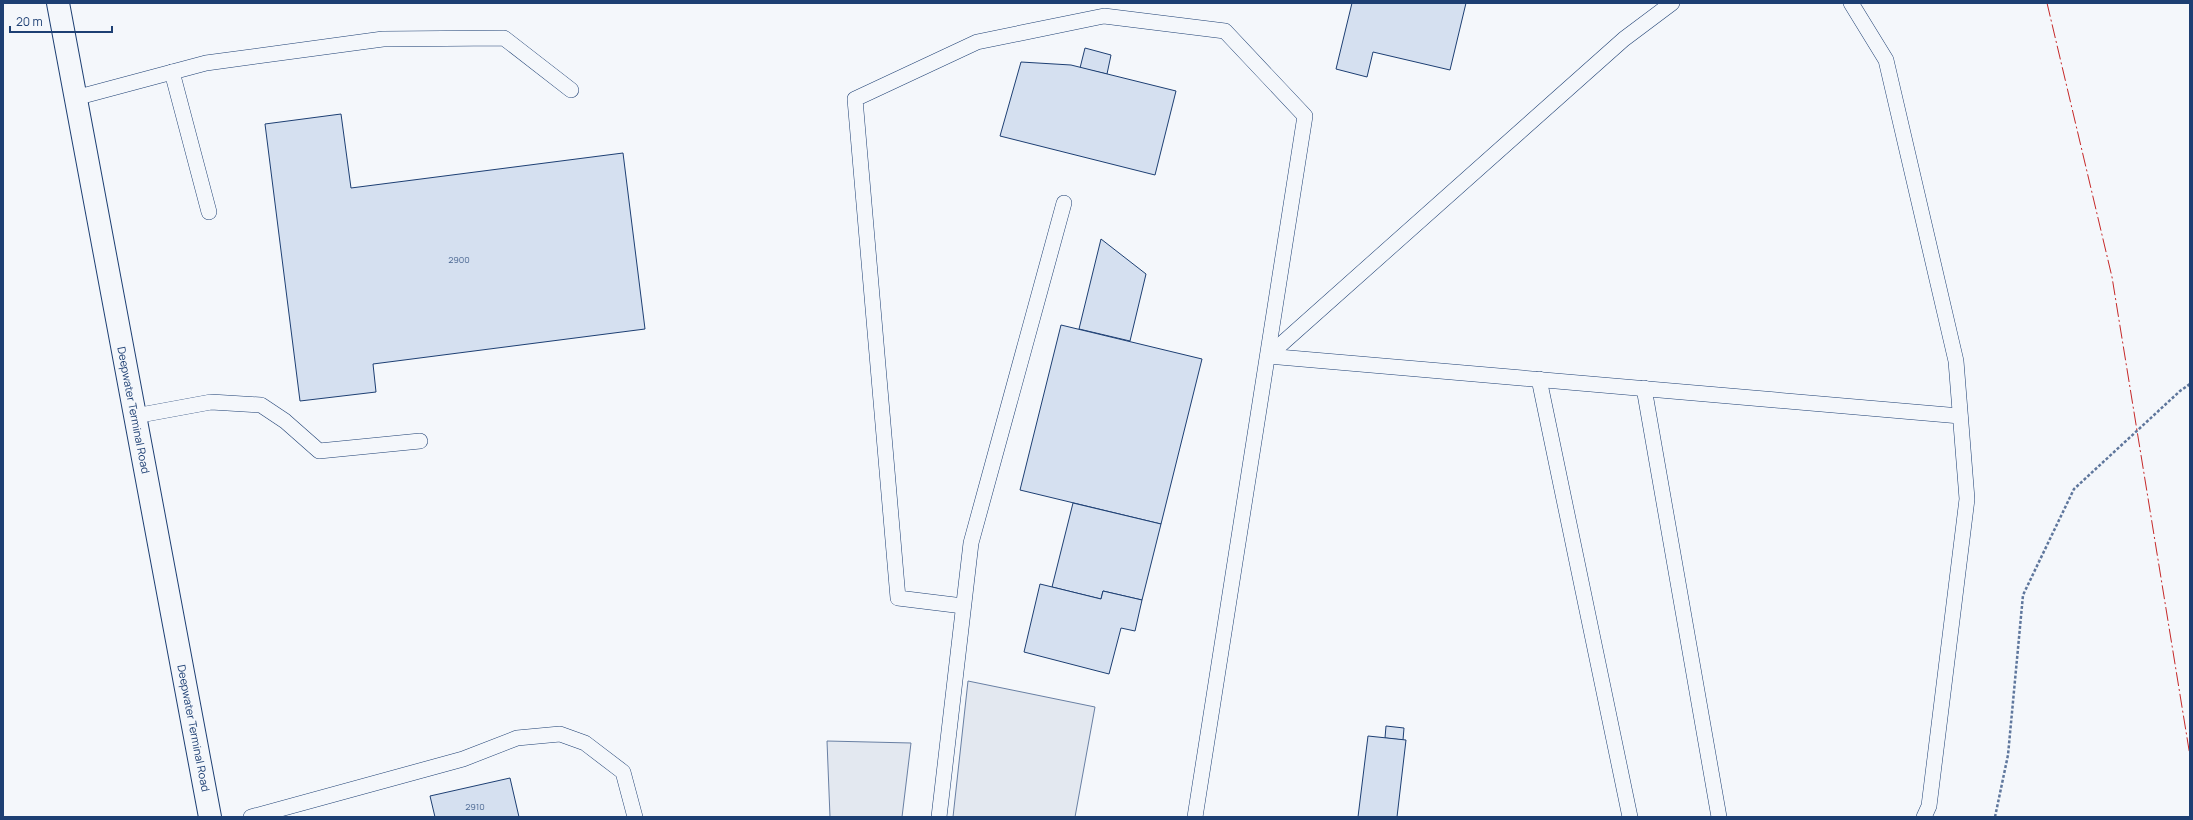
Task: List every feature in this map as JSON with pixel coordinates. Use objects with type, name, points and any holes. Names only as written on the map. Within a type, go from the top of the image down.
[{"type":"street","name":"Deepwater Terminal Road","points":[[58,3],[210,817]]},
{"type":"lane","points":[[1268,356],[1624,39],[1672,3]]},
{"type":"lane","points":[[1850,3],[1886,60],[1956,361],[1967,499],[1929,806],[1924,817]]},
{"type":"lane","points":[[964,606],[898,598],[855,99],[977,42],[1104,16],[1226,31],[1305,116],[1195,817]]},
{"type":"lane","points":[[75,98],[206,63],[384,39],[504,38],[571,90]]},
{"type":"lane","points":[[172,72],[209,212]]},
{"type":"lane","points":[[940,817],[971,543],[1064,203]]},
{"type":"lane","points":[[1268,356],[1960,416]]},
{"type":"lane","points":[[1538,379],[1630,817]]},
{"type":"lane","points":[[1644,388],[1719,817]]},
{"type":"lane","points":[[135,416],[211,402],[261,405],[286,421],[319,451],[420,441]]},
{"type":"lane","points":[[251,817],[463,759],[517,738],[560,734],[585,743],[623,772],[635,817]]},
{"type":"path","points":[[1995,817],[2008,755],[2023,595],[2074,489],[2180,391],[2190,384]]},
{"type":"shaded area","points":[[968,681],[1095,707],[1075,817],[953,817]]},
{"type":"shaded area","points":[[827,741],[911,743],[902,817],[830,817]]},
{"type":"building","points":[[1352,3],[1466,3],[1450,70],[1373,52],[1367,77],[1336,69]]},
{"type":"building","points":[[1085,48],[1111,55],[1107,74],[1080,68]]},
{"type":"building","points":[[1021,62],[1071,65],[1176,91],[1155,175],[1000,136]]},
{"type":"building","points":[[341,114],[351,188],[623,153],[645,329],[373,364],[376,392],[300,401],[265,124]]},
{"type":"building","points":[[1101,239],[1146,274],[1130,341],[1079,329]]},
{"type":"building","points":[[1061,325],[1202,359],[1161,524],[1020,490]]},
{"type":"building","points":[[1073,503],[1161,524],[1142,600],[1103,591],[1101,599],[1052,587]]},
{"type":"building","points":[[1040,584],[1101,599],[1103,591],[1142,600],[1135,631],[1121,628],[1109,674],[1024,652]]},
{"type":"building","points":[[1386,726],[1404,728],[1403,740],[1385,738]]},
{"type":"building","points":[[1368,736],[1406,740],[1397,817],[1358,817]]},
{"type":"building","points":[[510,778],[519,817],[435,817],[430,796]]},
{"type":"power","points":[[2047,3],[2112,277],[2190,756]]}]
